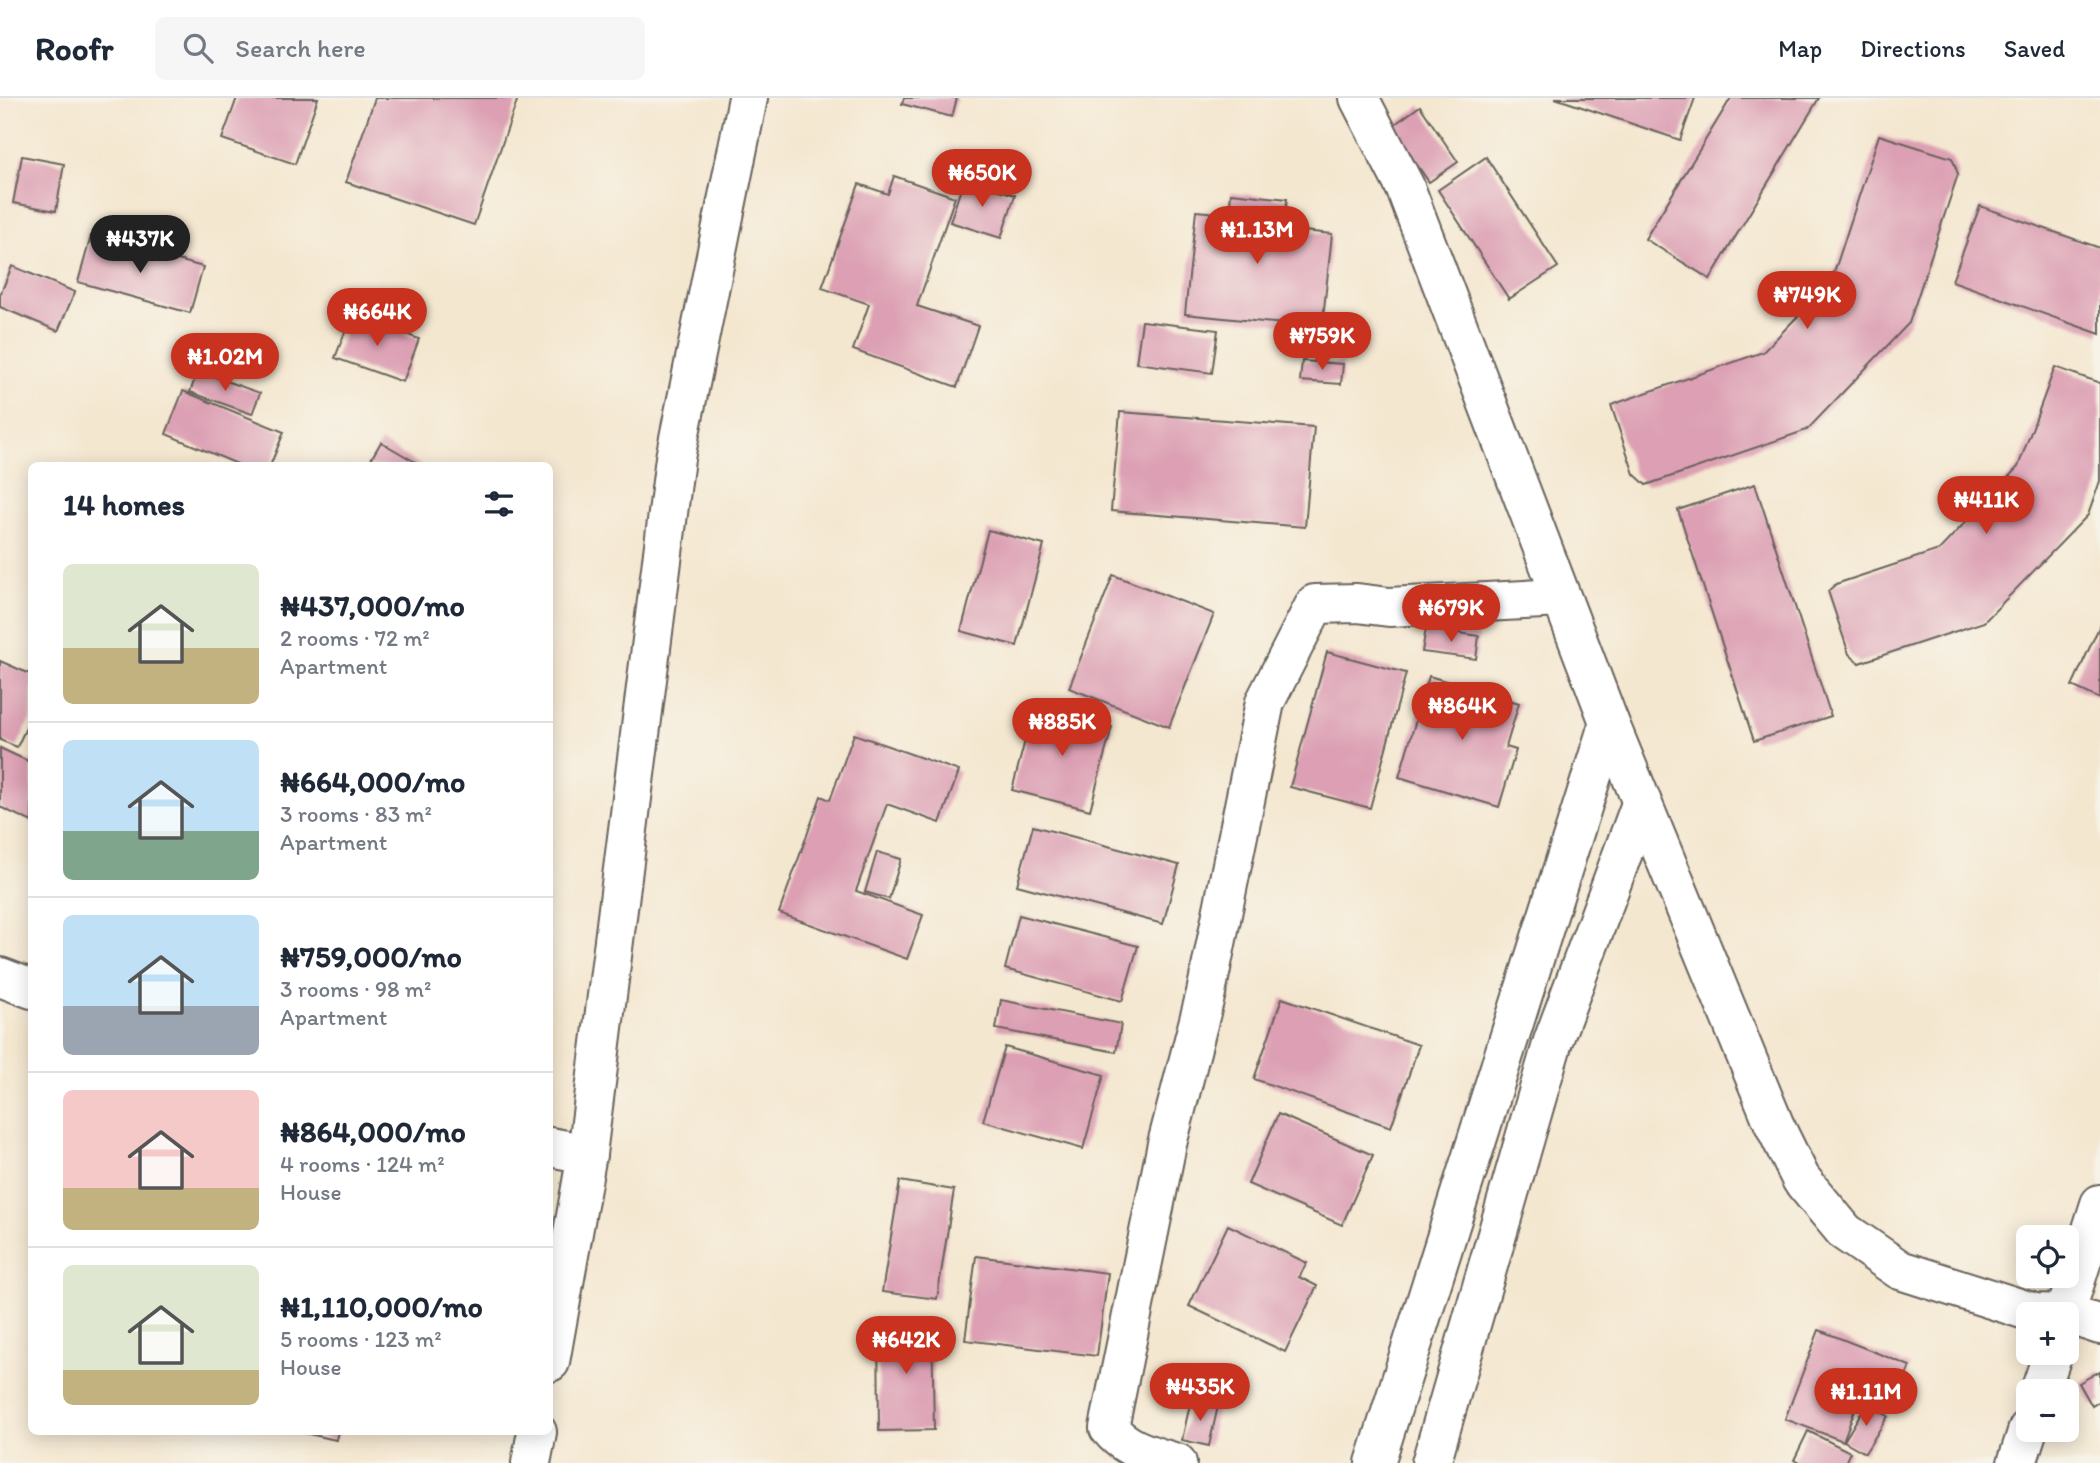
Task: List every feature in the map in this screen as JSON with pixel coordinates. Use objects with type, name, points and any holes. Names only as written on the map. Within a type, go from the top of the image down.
[{"type":"street","points":[[553,1345],[587,1154],[675,458],[748,98]]},
{"type":"street","points":[[1359,98],[1405,187],[1609,722],[1774,1124],[1801,1179],[1845,1232],[1900,1270],[2016,1307]]},
{"type":"street","points":[[1177,1463],[1130,1448],[1118,1440],[1109,1428],[1167,1144],[1206,993],[1265,702],[1315,604],[1357,603],[1389,607],[1561,598]]},
{"type":"street","points":[[1375,1463],[1609,722]]},
{"type":"street","points":[[1431,1463],[1553,1041],[1642,804]]},
{"type":"street","points":[[0,977],[28,988]]},
{"type":"street","points":[[553,1148],[587,1154]]},
{"type":"street","points":[[2070,1302],[2100,1203]]},
{"type":"street","points":[[2079,1318],[2100,1325]]},
{"type":"street","points":[[531,1463],[536,1435]]},
{"type":"street","points":[[2017,1463],[2024,1442]]},
{"type":"building","points":[[237,98],[318,98],[295,164],[222,139]]},
{"type":"building","points":[[375,98],[518,98],[474,225],[346,182]]},
{"type":"building","points":[[904,98],[957,98],[952,117],[902,104]]},
{"type":"building","points":[[1555,98],[1695,98],[1680,140]]},
{"type":"building","points":[[1731,98],[1819,98],[1710,279],[1645,239]]},
{"type":"building","points":[[1420,106],[1458,162],[1429,182],[1391,127]]},
{"type":"building","points":[[1879,135],[1952,158],[1958,174],[1909,323],[1807,430],[1646,485],[1634,474],[1611,405],[1763,352],[1831,282]]},
{"type":"building","points":[[22,156],[64,164],[56,211],[13,203]]},
{"type":"building","points":[[1486,157],[1558,267],[1509,299],[1438,190]]},
{"type":"building","points":[[894,176],[955,197],[917,306],[978,326],[957,387],[853,350],[869,304],[822,288],[859,184],[888,194]]},
{"type":"building","points":[[964,179],[1015,195],[1001,238],[950,222]]},
{"type":"building","points":[[1231,193],[1287,199],[1284,229],[1332,234],[1322,328],[1185,314],[1196,211],[1229,214]]},
{"type":"building","points":[[1980,206],[2100,248],[2100,334],[1952,281]]},
{"type":"building","points":[[91,236],[203,267],[190,313],[78,282]]},
{"type":"building","points":[[12,266],[75,292],[58,331],[0,307],[0,295]]},
{"type":"building","points":[[352,314],[419,339],[403,382],[335,358]]},
{"type":"building","points":[[1142,321],[1218,330],[1212,373],[1136,363]]},
{"type":"building","points":[[1302,361],[1343,364],[1341,384],[1300,381]]},
{"type":"building","points":[[2055,367],[2100,383],[2100,481],[2088,515],[1984,622],[1859,663],[1849,654],[1828,591],[1836,584],[1939,550],[2018,467]]},
{"type":"building","points":[[198,371],[260,393],[252,414],[190,392]]},
{"type":"building","points":[[183,391],[284,432],[272,462],[232,462],[166,434]]},
{"type":"building","points":[[1120,412],[1314,427],[1305,527],[1111,511]]},
{"type":"building","points":[[381,442],[415,462],[369,462]]},
{"type":"building","points":[[1755,484],[1831,716],[1754,741],[1678,510]]},
{"type":"building","points":[[988,530],[1044,545],[1017,646],[961,631]]},
{"type":"building","points":[[1113,575],[1214,614],[1169,727],[1069,688]]},
{"type":"building","points":[[2100,625],[2100,699],[2072,686]]},
{"type":"building","points":[[1426,628],[1479,636],[1476,659],[1422,652]]},
{"type":"building","points":[[1327,652],[1406,673],[1370,808],[1290,787]]},
{"type":"building","points":[[0,661],[28,673],[28,724],[17,747],[0,740]]},
{"type":"building","points":[[1429,676],[1519,703],[1506,747],[1516,750],[1499,807],[1399,777]]},
{"type":"building","points":[[1034,706],[1112,727],[1090,810],[1012,790]]},
{"type":"building","points":[[854,734],[959,771],[940,823],[887,804],[856,891],[923,915],[907,959],[779,913],[821,796],[830,800]]},
{"type":"building","points":[[0,748],[28,761],[28,820],[0,807]]},
{"type":"building","points":[[1033,826],[1179,865],[1163,924],[1017,885]]},
{"type":"building","points":[[877,852],[901,859],[889,899],[865,892]]},
{"type":"building","points":[[1019,915],[1138,946],[1122,1001],[1005,969]]},
{"type":"building","points":[[1282,998],[1419,1045],[1391,1127],[1254,1079]]},
{"type":"building","points":[[1001,1000],[1121,1024],[1116,1052],[996,1029]]},
{"type":"building","points":[[1005,1047],[1104,1075],[1083,1149],[983,1121]]},
{"type":"building","points":[[1278,1114],[1373,1155],[1342,1225],[1248,1184]]},
{"type":"building","points":[[900,1181],[954,1190],[937,1299],[882,1292]]},
{"type":"building","points":[[1228,1225],[1307,1263],[1299,1277],[1317,1286],[1285,1352],[1189,1306]]},
{"type":"building","points":[[976,1256],[1108,1273],[1097,1356],[965,1340]]},
{"type":"building","points":[[932,1321],[934,1430],[879,1431],[878,1323]]},
{"type":"building","points":[[1819,1330],[1910,1366],[1892,1411],[1859,1399],[1843,1441],[1785,1419]]},
{"type":"building","points":[[2100,1371],[2100,1401],[2092,1406],[2079,1383]]},
{"type":"building","points":[[1191,1400],[1218,1406],[1209,1446],[1182,1440]]},
{"type":"building","points":[[1867,1403],[1888,1416],[1865,1453],[1844,1441]]},
{"type":"building","points":[[1808,1431],[1850,1452],[1845,1463],[1800,1463],[1794,1460]]},
{"type":"building","points":[[314,1435],[337,1435],[336,1440]]}]
